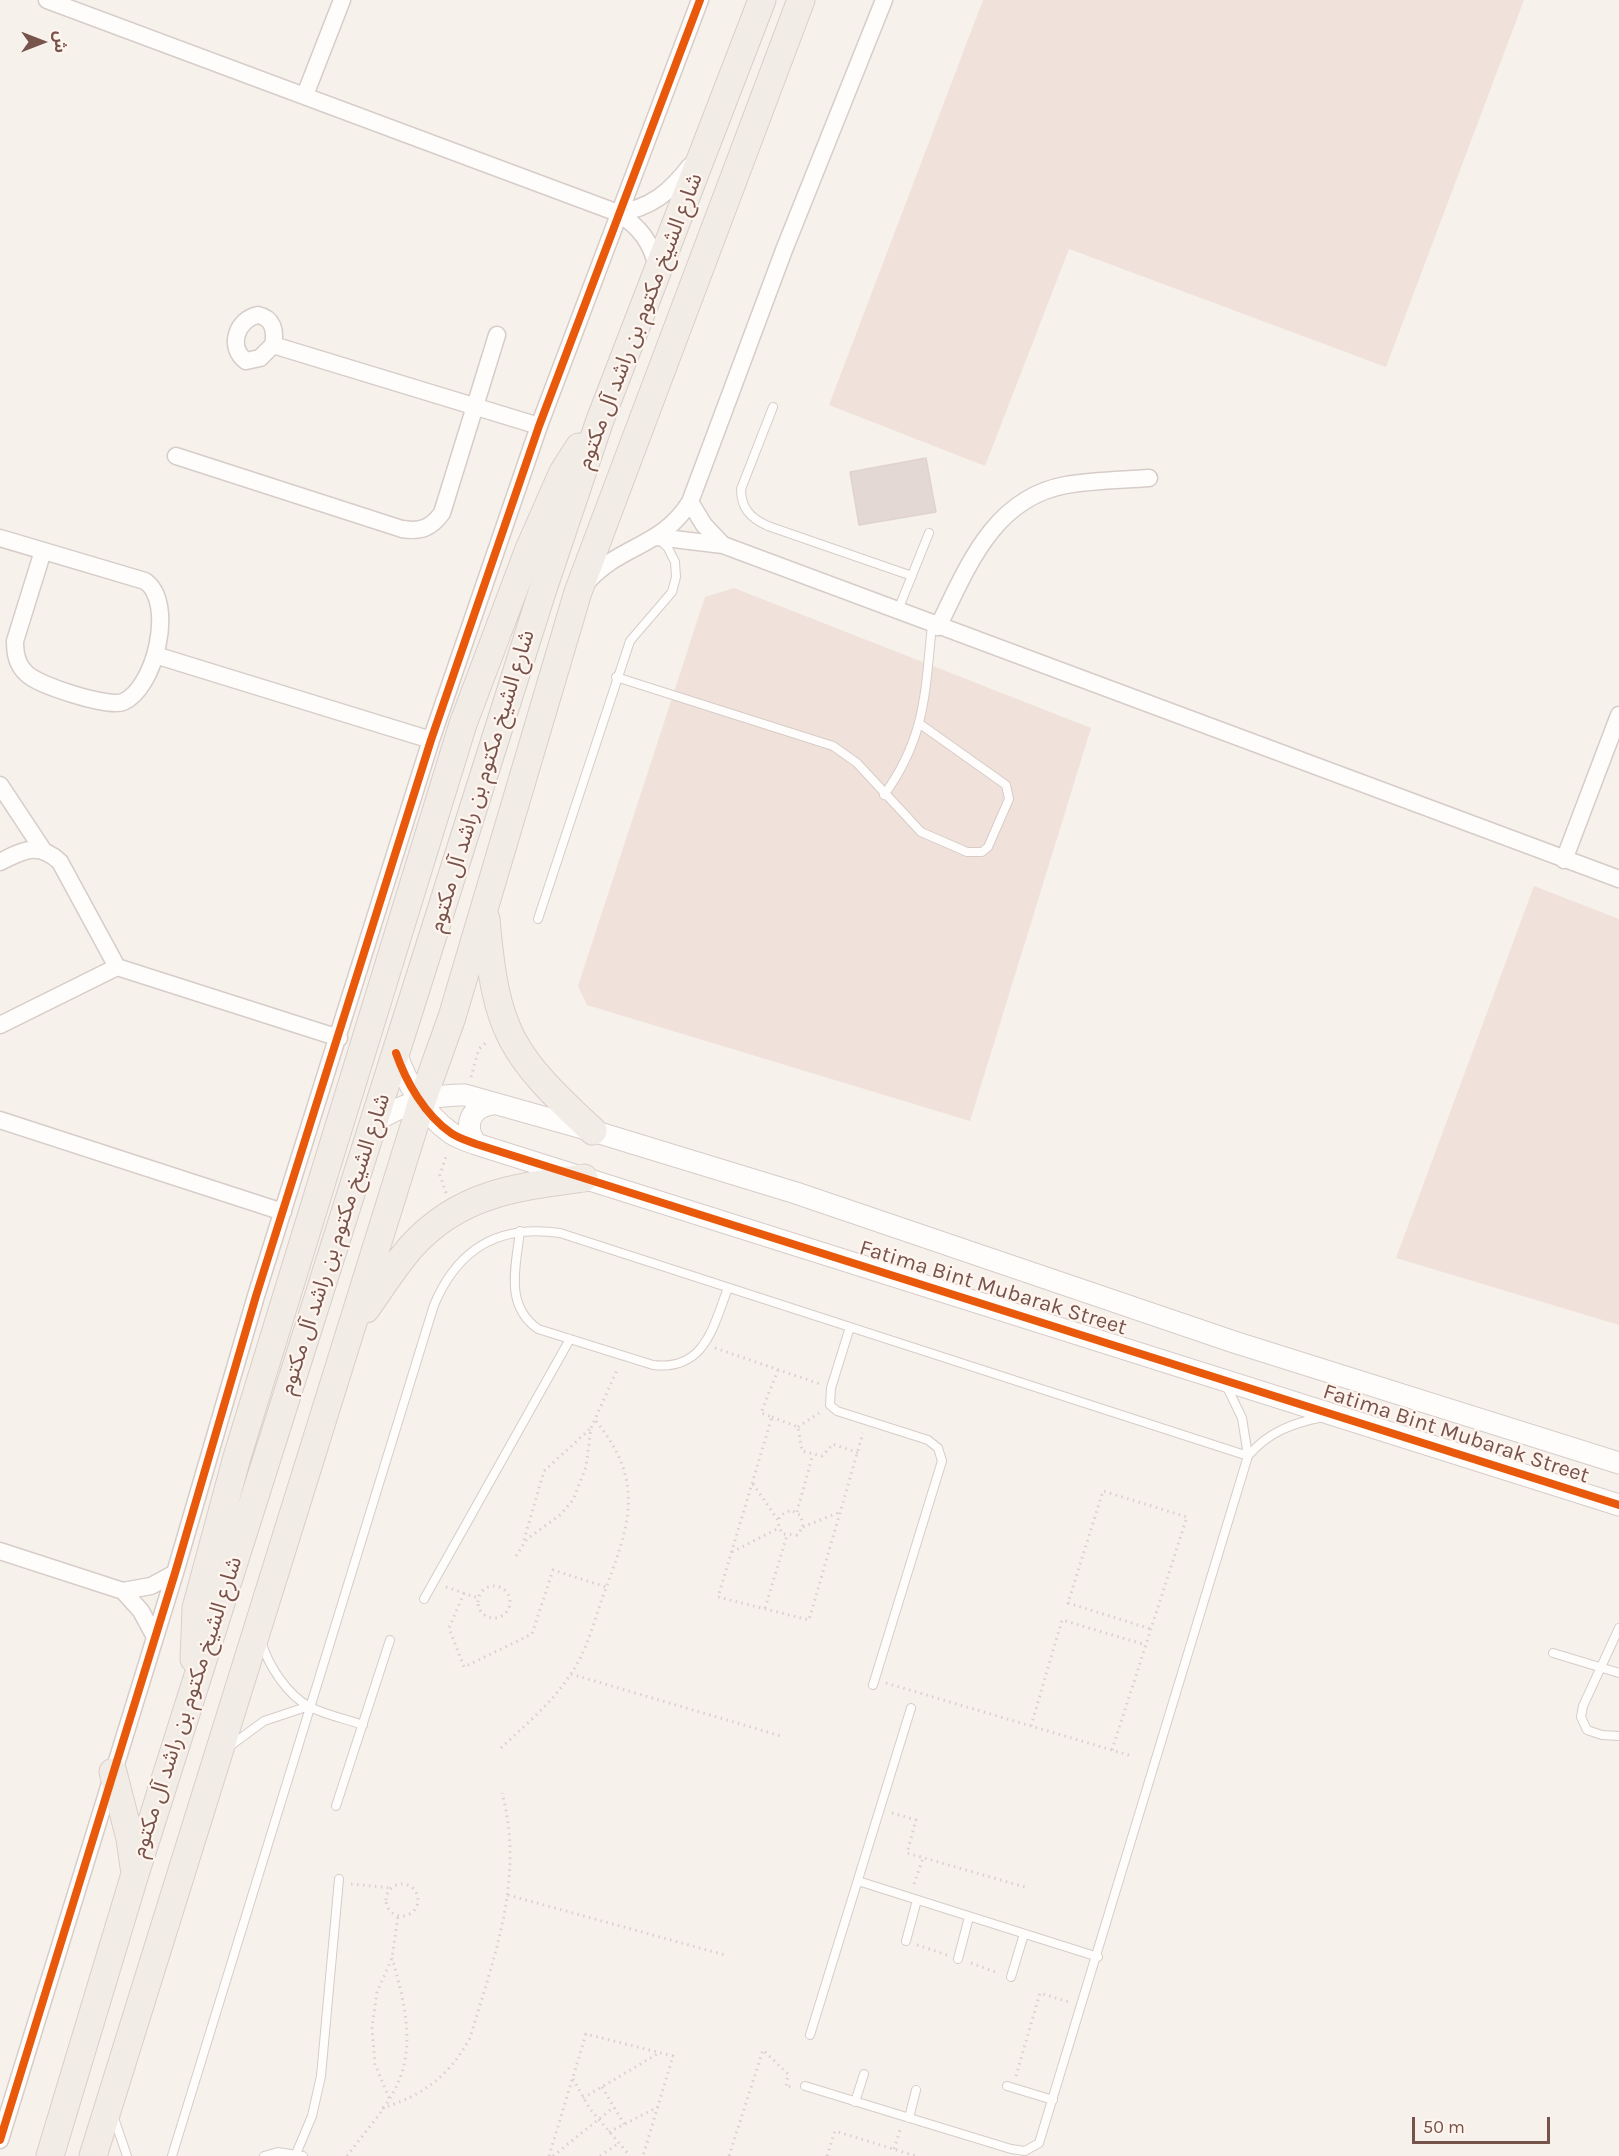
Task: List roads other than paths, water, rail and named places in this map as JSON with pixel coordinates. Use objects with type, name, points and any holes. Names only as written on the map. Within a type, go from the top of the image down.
[{"type":"main road","name":"شارع الشيخ مكتوم بن راشد آل مكتوم","points":[[50,2156],[196,1678],[517,668],[600,420],[657,270],[712,136],[762,0]]},
{"type":"main road","name":"شارع الشيخ مكتوم بن راشد آل مكتوم","points":[[93,2156],[395,1194],[422,1101],[452,1017],[578,592],[801,0]]},
{"type":"main road","points":[[196,1678],[193,1655],[196,1608],[234,1468],[463,724],[506,607],[554,492],[574,454],[600,420]]},
{"type":"main road","points":[[484,905],[491,973],[504,1026],[531,1071],[593,1131]]},
{"type":"main road","points":[[424,966],[431,1016],[445,1021],[452,1017]]},
{"type":"main road","points":[[350,1194],[366,1177],[371,1175],[384,1177],[395,1194]]},
{"type":"main road","points":[[351,1329],[412,1246],[431,1227],[453,1211],[500,1191],[584,1178]]},
{"type":"main road","points":[[113,1772],[130,1839],[135,1874]]},
{"type":"street","points":[[47,0],[618,213],[641,231],[655,256],[657,270]]},
{"type":"street","points":[[305,95],[342,0]]},
{"type":"street","points":[[0,2140],[176,1573],[256,1296],[431,740],[539,426],[700,0]]},
{"type":"street","points":[[578,592],[604,566],[619,555],[657,537],[673,525],[690,502],[784,250],[884,0]]},
{"type":"street","points":[[618,213],[644,207],[667,193],[712,136]]},
{"type":"street","points":[[176,456],[414,531],[425,529],[442,513],[497,335]]},
{"type":"street","points":[[273,345],[539,426]]},
{"type":"street","points":[[935,626],[987,534],[1022,503],[1064,485],[1149,478]]},
{"type":"street","points":[[690,502],[704,525],[723,545]]},
{"type":"street","points":[[657,537],[723,545],[935,626],[1619,879]]},
{"type":"street","points":[[0,538],[44,551],[145,581],[153,586],[158,593],[160,613],[155,655],[138,690],[125,702],[106,704],[38,682],[27,675],[19,665],[15,653],[15,641],[44,551]]},
{"type":"street","points":[[155,655],[431,740]]},
{"type":"street","points":[[1564,860],[1619,715]]},
{"type":"street","points":[[0,785],[44,850],[60,862],[117,967],[339,1038]]},
{"type":"street","points":[[0,862],[23,850],[44,850]]},
{"type":"street","points":[[0,1025],[117,967]]},
{"type":"street","name":"Fatima Bint Mubarak Street","points":[[396,1053],[406,1078],[441,1125],[453,1134],[476,1144],[1619,1505]]},
{"type":"street","name":"Fatima Bint Mubarak Street","points":[[374,1122],[397,1109],[422,1101],[449,1095],[465,1095],[593,1131],[796,1193],[1234,1342],[1619,1463]]},
{"type":"street","points":[[476,1144],[470,1135],[468,1124],[473,1113],[482,1106],[492,1104]]},
{"type":"street","points":[[0,1120],[283,1212]]},
{"type":"street","points":[[0,1551],[123,1591],[151,1586],[176,1573]]},
{"type":"street","points":[[123,1591],[141,1611],[155,1637]]},
{"type":"lane","points":[[773,407],[741,489],[741,501],[747,512],[768,526],[912,576]]},
{"type":"lane","points":[[898,610],[928,533]]},
{"type":"lane","points":[[538,919],[616,677],[630,641],[672,592],[676,577],[675,562],[668,548],[657,537]]},
{"type":"lane","points":[[884,795],[908,757],[920,724],[935,626]]},
{"type":"lane","points":[[616,677],[819,740],[857,763],[913,826],[930,837],[975,854],[988,847],[1009,799],[1006,785],[920,724]]},
{"type":"lane","points":[[172,2156],[309,1707],[442,1287],[466,1255],[501,1236],[520,1231],[560,1233],[1248,1456]]},
{"type":"lane","points":[[520,1231],[514,1288],[517,1306],[529,1323],[538,1329],[653,1365],[673,1365],[691,1358],[705,1345],[728,1288]]},
{"type":"lane","points":[[850,1327],[831,1388],[830,1405],[837,1411],[934,1443],[941,1454],[942,1461],[874,1682]]},
{"type":"lane","points":[[424,1599],[570,1339]]},
{"type":"lane","points":[[805,2086],[1011,2150],[1024,2151],[1039,2142],[1098,1957],[1248,1456],[1246,1429],[1239,1406],[1218,1378]]},
{"type":"lane","points":[[1248,1456],[1278,1430],[1338,1415]]},
{"type":"lane","points":[[1619,1628],[1583,1706],[1581,1717],[1587,1730],[1602,1735],[1619,1736]]},
{"type":"lane","points":[[258,1629],[276,1672],[309,1707],[363,1725]]},
{"type":"lane","points":[[336,1806],[390,1640]]},
{"type":"lane","points":[[1553,1653],[1619,1673]]},
{"type":"lane","points":[[216,1762],[237,1739],[257,1725],[278,1714],[309,1707]]},
{"type":"lane","points":[[810,2035],[912,1708]]},
{"type":"lane","points":[[264,2156],[278,2152],[299,2155],[312,2116],[321,2076],[339,1881]]},
{"type":"lane","points":[[858,1881],[1098,1957]]},
{"type":"lane","points":[[906,1941],[913,1899]]},
{"type":"lane","points":[[958,1959],[969,1917]]},
{"type":"lane","points":[[1011,1977],[1024,1934]]},
{"type":"lane","points":[[855,2102],[864,2074]]},
{"type":"lane","points":[[1010,2087],[1053,2100]]},
{"type":"lane","points":[[907,2117],[916,2090]]},
{"type":"lane","points":[[110,2100],[118,2133],[127,2156]]}]
